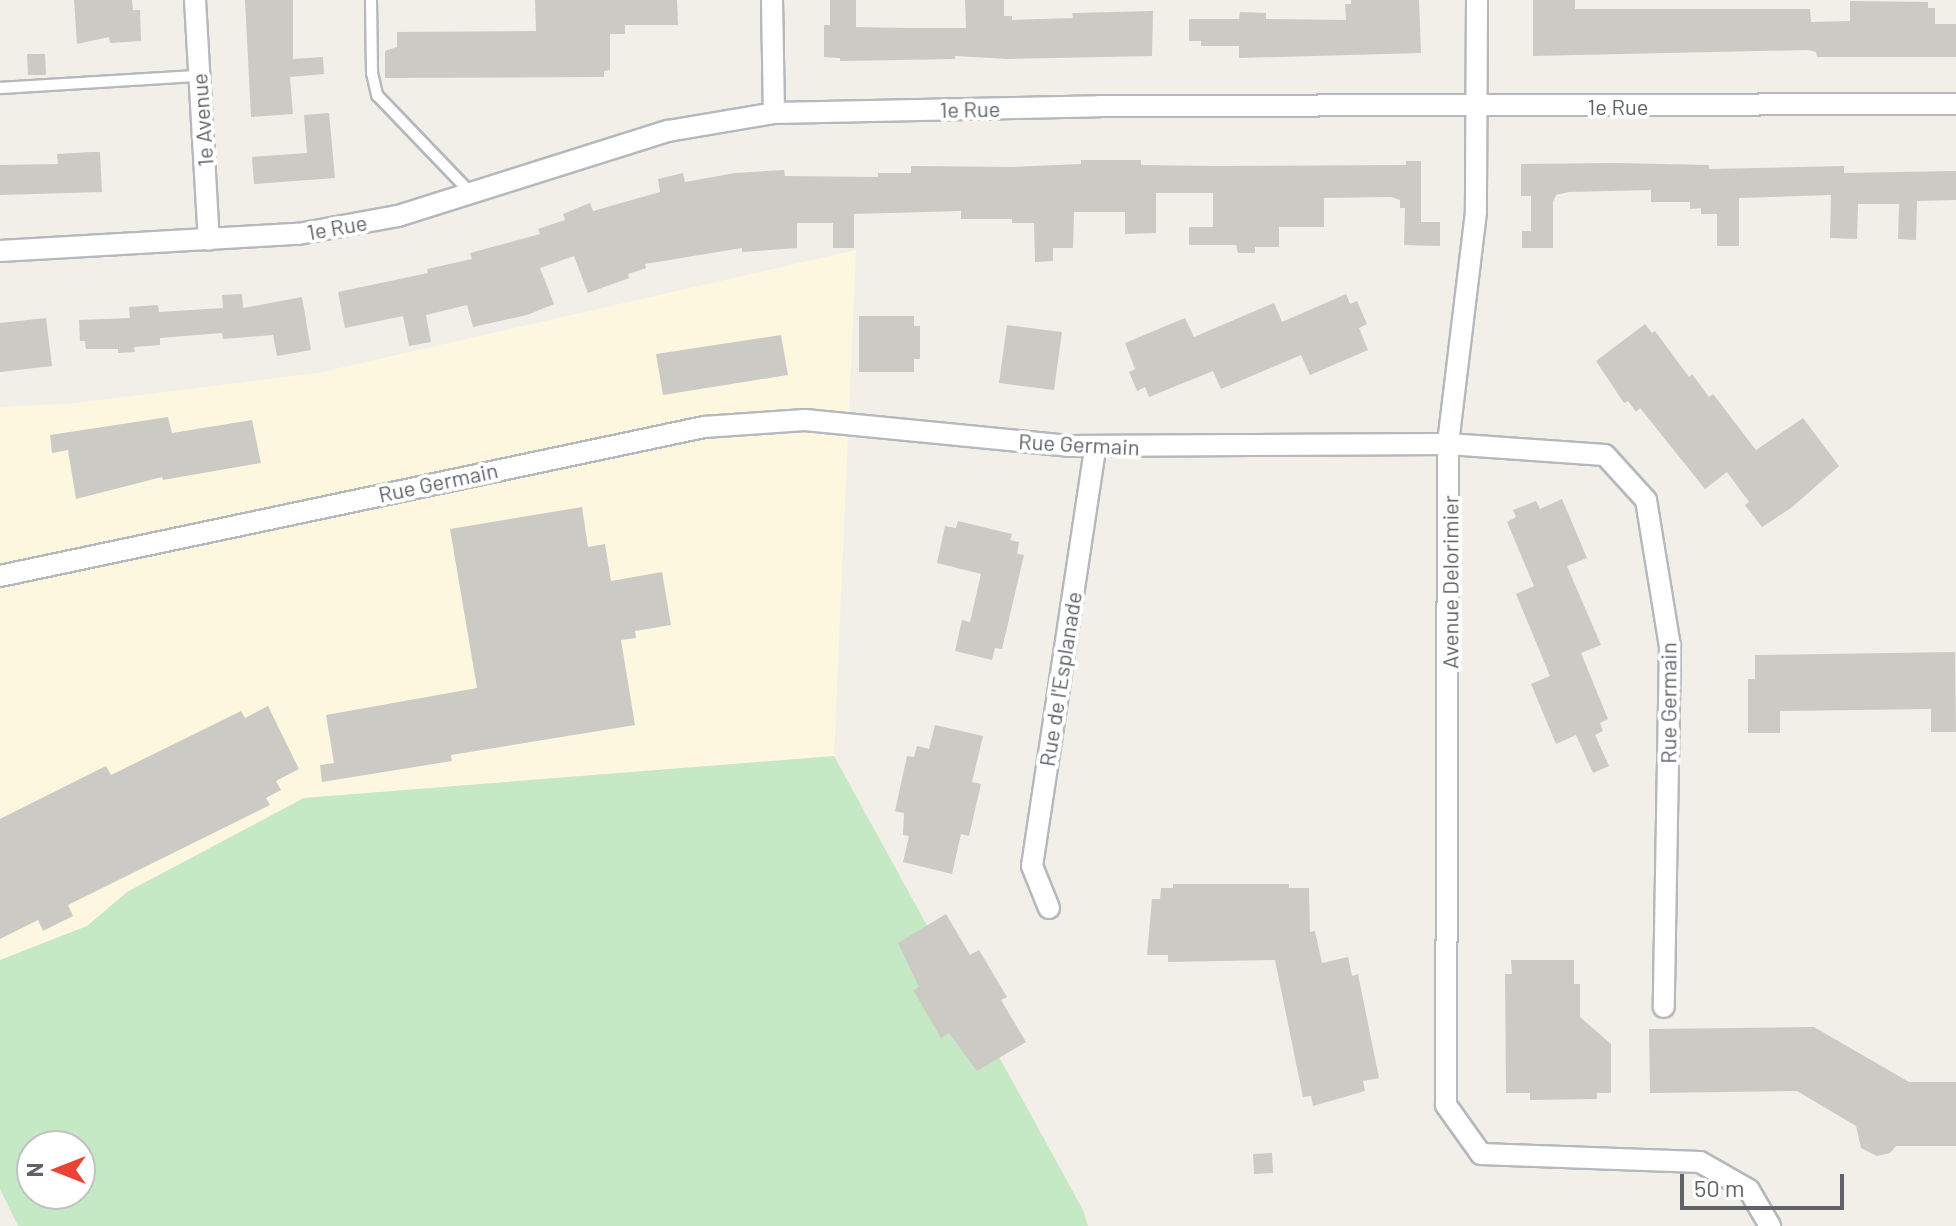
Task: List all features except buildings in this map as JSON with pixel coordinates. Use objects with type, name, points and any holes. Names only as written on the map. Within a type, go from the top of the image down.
[{"type":"street","name":"1e Avenue","points":[[195,0],[209,240]]},
{"type":"street","points":[[772,0],[774,113]]},
{"type":"street","name":"Avenue Delorimier","points":[[1477,0],[1476,212],[1448,444],[1446,1105],[1481,1154],[1700,1162],[1749,1190],[1770,1226]]},
{"type":"street","name":"1e Rue","points":[[0,251],[298,234],[398,216],[668,131],[774,113],[1100,106],[1477,108],[1956,104]]},
{"type":"street","name":"Rue Germain","points":[[0,576],[704,427],[805,420],[1095,447],[1448,444],[1605,455],[1646,500],[1670,646],[1664,1007]]},
{"type":"street","name":"Rue de l'Esplanade","points":[[1049,908],[1032,866],[1095,447]]},
{"type":"lane","points":[[371,0],[372,73],[377,95],[472,194]]},
{"type":"lane","points":[[0,88],[199,76]]},
{"type":"shaded area","points":[[856,250],[834,756],[304,798],[127,892],[87,926],[0,960],[0,407],[67,404],[318,373]]},
{"type":"green space","points":[[834,756],[1083,1210],[1088,1226],[18,1226],[0,1189],[0,960],[87,926],[127,892],[304,798]]}]
